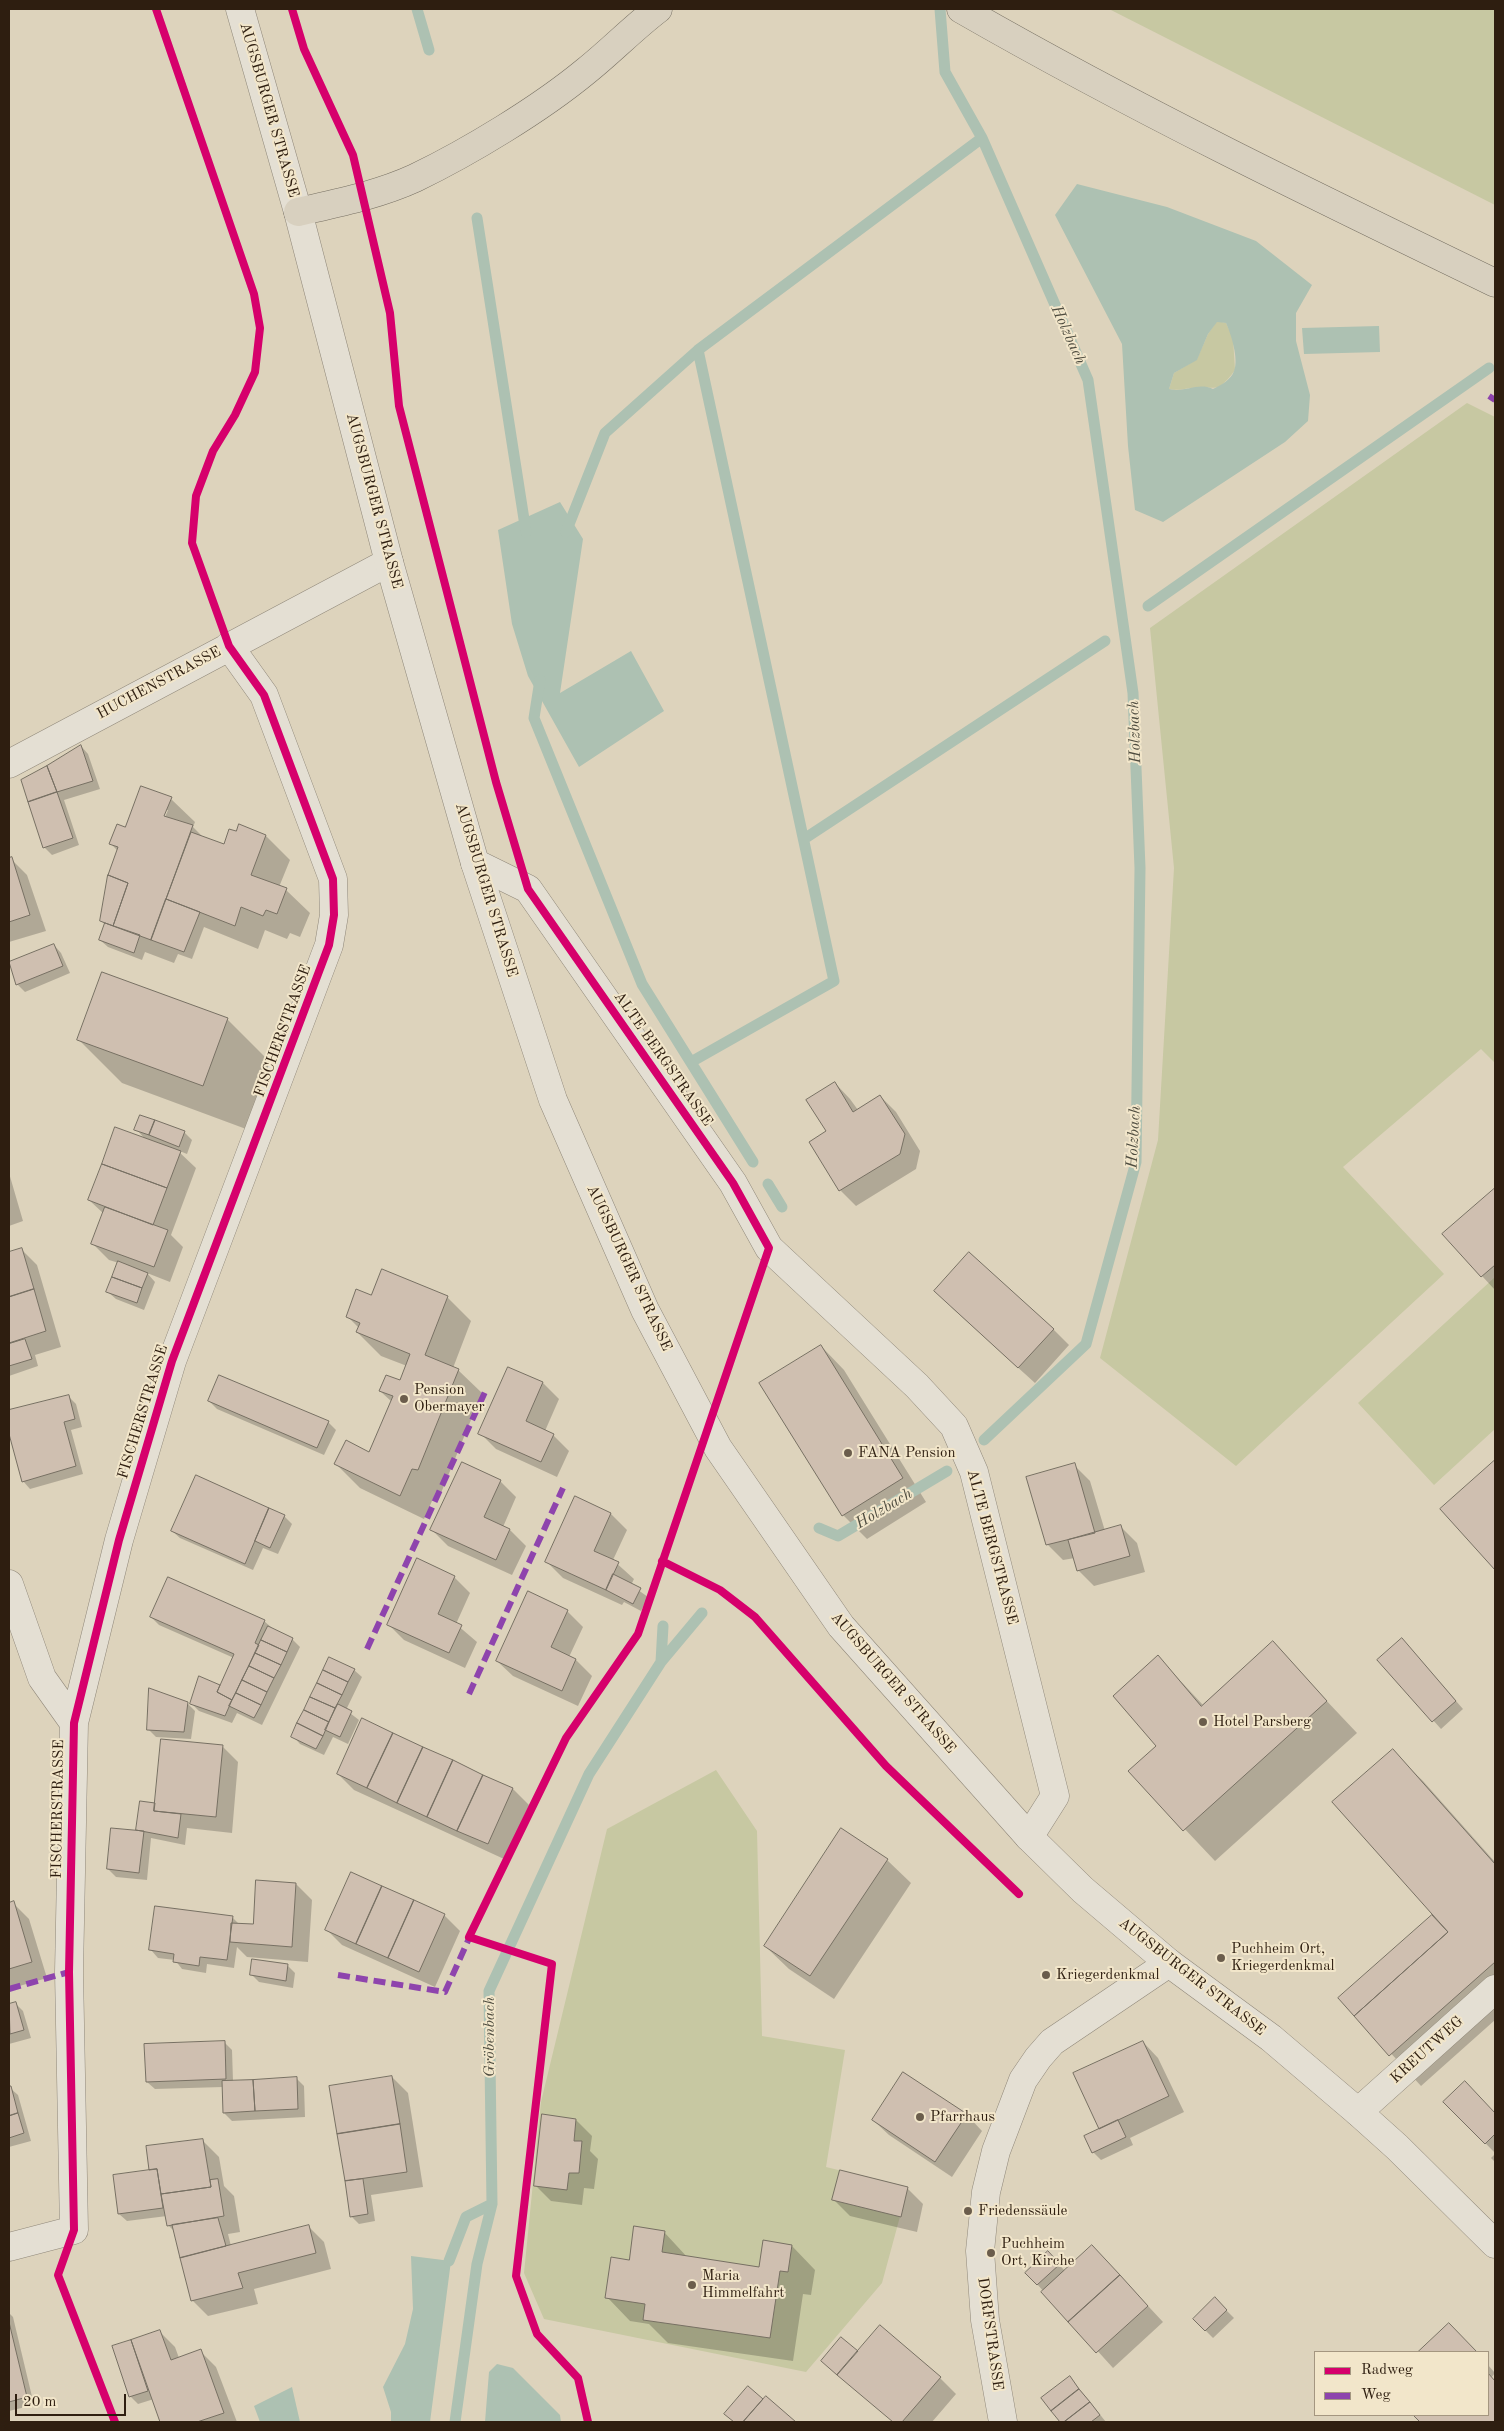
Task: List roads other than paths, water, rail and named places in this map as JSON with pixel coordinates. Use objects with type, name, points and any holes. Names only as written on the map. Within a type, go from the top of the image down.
[{"type":"main road","points":[[298,212],[361,197],[422,174],[534,109],[586,71],[634,20],[658,9]]},
{"type":"main road","points":[[961,9],[1049,60],[1229,154],[1495,283]]},
{"type":"street","name":"AUGSBURGER STRASSE","points":[[240,9],[298,212],[389,562],[475,863],[553,1100],[645,1310],[718,1448],[840,1626],[1029,1837],[1083,1890],[1169,1963],[1271,2038],[1397,2146],[1495,2244]]},
{"type":"street","name":"HUCHENSTRASSE","points":[[9,764],[389,562]]},
{"type":"street","name":"FISCHERSTRASSE","points":[[9,2247],[74,2230],[69,1972],[74,1723],[119,1540],[172,1361],[326,953],[334,915],[333,879],[264,696],[229,646]]},
{"type":"street","name":"ALTE BERGSTRASSE","points":[[475,863],[528,889],[733,1183],[770,1248],[917,1386],[954,1426],[974,1472],[1055,1796],[1029,1837]]},
{"type":"street","points":[[9,1584],[42,1678],[74,1723]]},
{"type":"street","name":"DORFSTRASSE","points":[[1003,2422],[985,2320],[980,2251],[986,2192],[996,2151],[1023,2080],[1052,2042],[1169,1963]]},
{"type":"street","name":"KREUTWEG","points":[[1358,2112],[1495,1989]]},
{"type":"waterway","points":[[417,9],[429,50]]},
{"type":"waterway","name":"Holzbach","points":[[940,9],[945,72],[982,138],[1088,380],[1133,693],[1140,868],[1136,1162],[1086,1344],[984,1440]]},
{"type":"waterway","points":[[566,532],[605,433],[698,350],[982,138]]},
{"type":"waterway","points":[[477,218],[526,532]]},
{"type":"waterway","points":[[691,1062],[834,981],[698,350]]},
{"type":"waterway","points":[[1148,606],[1489,368]]},
{"type":"waterway","points":[[804,839],[1105,641]]},
{"type":"waterway","points":[[540,680],[534,718],[642,984],[753,1162]]},
{"type":"waterway","points":[[768,1184],[782,1207]]},
{"type":"waterway","name":"Holzbach","points":[[819,1528],[838,1536],[947,1471]]},
{"type":"waterway","name":"Gröbenbach","points":[[455,2422],[477,2264],[492,2204],[489,1991],[589,1774],[661,1662],[702,1613]]},
{"type":"waterway","points":[[661,1662],[663,1626]]},
{"type":"waterway","points":[[449,2261],[466,2217],[492,2204]]},
{"type":"place","name":"Pension Obermayer","points":[[404,1399]]},
{"type":"place","name":"FANA Pension","points":[[848,1453]]},
{"type":"place","name":"Hotel Parsberg","points":[[1203,1722]]},
{"type":"place","name":"Puchheim Ort, Kriegerdenkmal","points":[[1221,1958]]},
{"type":"place","name":"Kriegerdenkmal","points":[[1046,1975]]},
{"type":"place","name":"Pfarrhaus","points":[[920,2117]]},
{"type":"place","name":"Friedenssäule","points":[[968,2211]]},
{"type":"place","name":"Puchheim Ort, Kirche","points":[[991,2253]]},
{"type":"place","name":"Maria Himmelfahrt","points":[[692,2285]]}]
